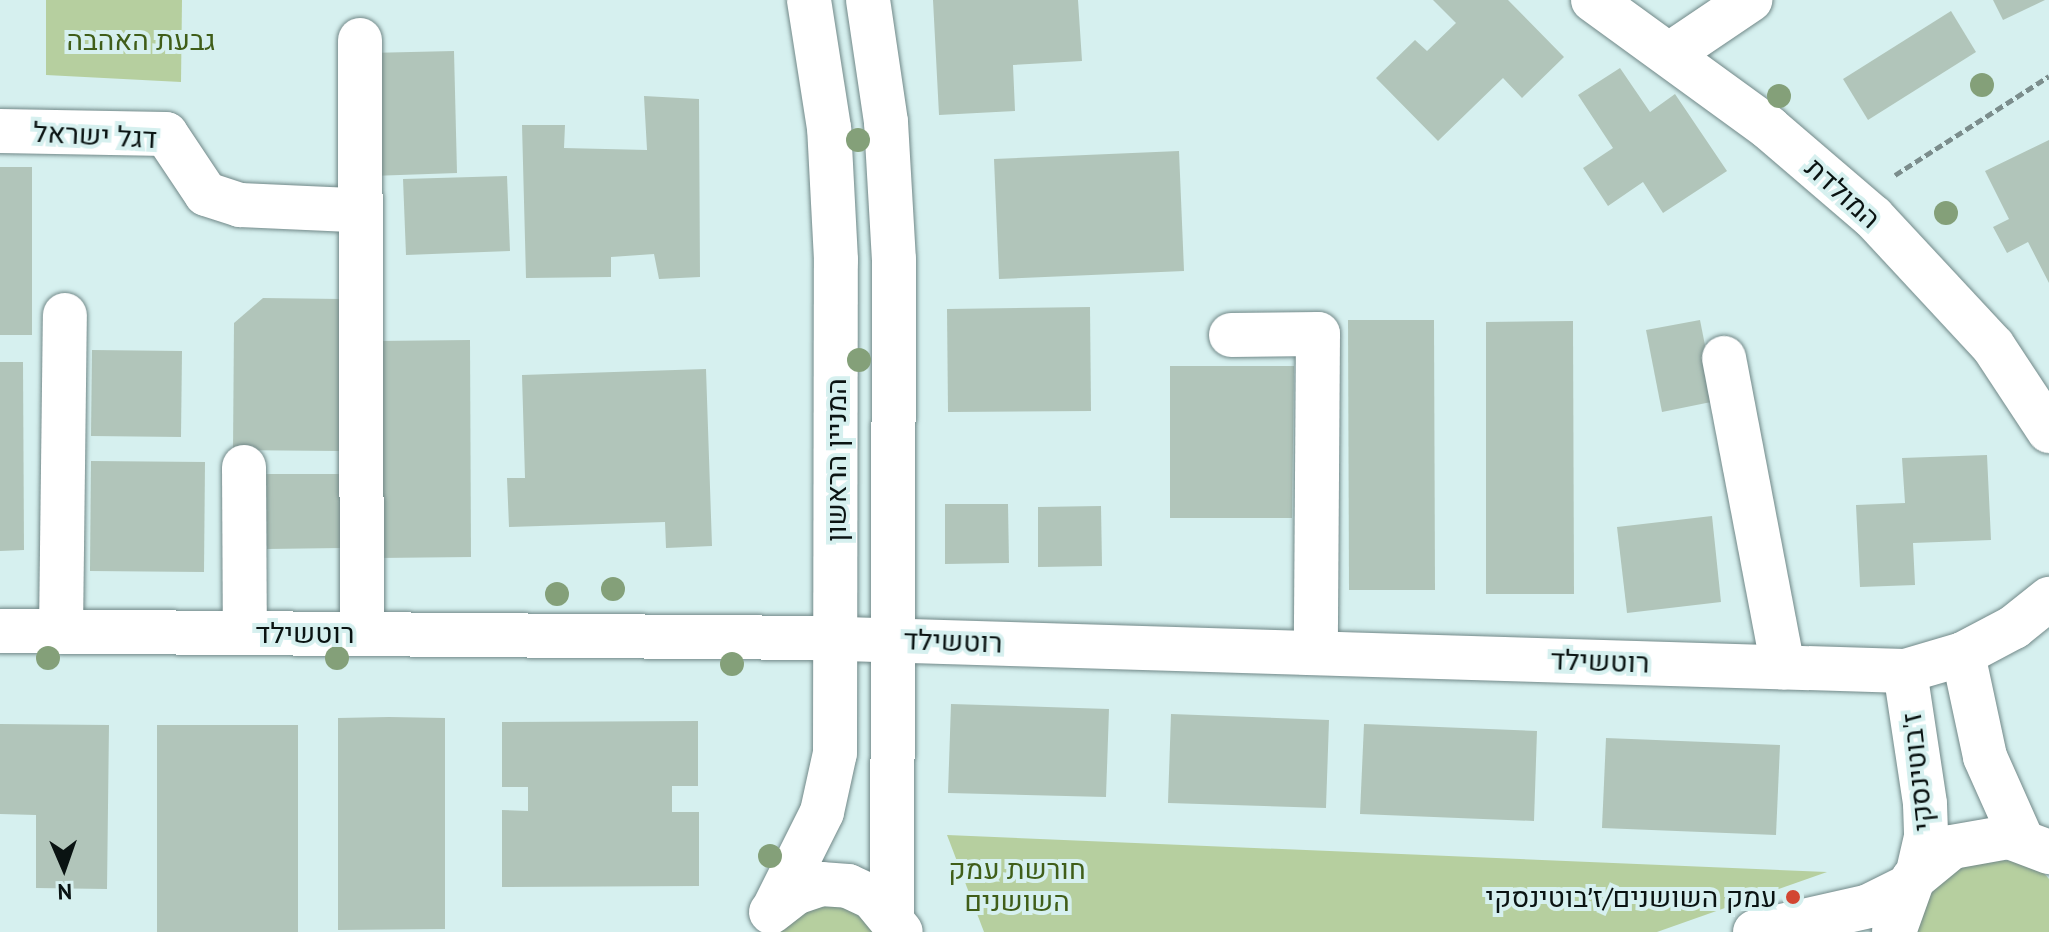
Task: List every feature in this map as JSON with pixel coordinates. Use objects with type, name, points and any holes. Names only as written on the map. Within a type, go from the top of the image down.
[{"type":"street","name":"המניין הראשון","points":[[762,925],[822,812],[835,753],[836,260],[829,128],[809,0]]},
{"type":"street","name":"המניין הראשון","points":[[868,0],[886,122],[894,259],[893,640],[897,924]]},
{"type":"street","name":"המולדת","points":[[1593,0],[1769,128],[1855,201],[1993,346],[2049,431]]},
{"type":"street","points":[[1670,54],[1750,0]]},
{"type":"street","points":[[360,40],[362,634]]},
{"type":"street","name":"דגל ישראל","points":[[0,131],[166,134],[206,194],[240,205],[351,210]]},
{"type":"street","points":[[61,631],[65,315]]},
{"type":"street","points":[[1231,335],[1318,334],[1316,653]]},
{"type":"street","points":[[1724,358],[1783,667]]},
{"type":"street","points":[[244,467],[245,633]]},
{"type":"street","name":"רוטשילד","points":[[0,631],[836,638],[1905,671],[1963,654],[2014,627],[2049,599]]},
{"type":"street","points":[[1963,654],[1985,757],[2036,846]]},
{"type":"street","name":"ז'בוטינסקי","points":[[1894,932],[1926,837],[1925,804],[1905,671]]},
{"type":"street","points":[[1755,932],[1869,906],[1965,842],[1994,837],[2036,846]]},
{"type":"street","points":[[762,925],[795,893],[821,884],[848,886],[872,897],[897,924]]},
{"type":"path","points":[[1855,201],[2049,76]]},
{"type":"green space","name":"גבעת האהבה","points":[[46,0],[182,0],[181,82],[46,75]]},
{"type":"green space","name":"חורשת עמק השושנים","points":[[947,835],[1827,872],[1657,932],[984,932]]},
{"type":"green space","points":[[1980,859],[2018,861],[2043,872],[2049,879],[2049,932],[1916,932],[1926,896],[1953,869]]},
{"type":"green space","points":[[822,893],[891,932],[769,932]]},
{"type":"building","points":[[933,0],[1078,0],[1082,61],[1013,65],[1015,111],[939,115]]},
{"type":"building","points":[[1433,0],[1508,0],[1564,57],[1522,98],[1503,78],[1438,141],[1376,78],[1415,40],[1427,51],[1456,23]]},
{"type":"building","points":[[1993,0],[2045,0],[2003,20]]},
{"type":"building","points":[[1951,11],[1976,52],[1868,120],[1843,79]]},
{"type":"building","points":[[454,51],[457,173],[371,176],[368,53]]},
{"type":"building","points":[[1620,68],[1650,112],[1675,94],[1727,171],[1663,213],[1643,182],[1608,206],[1583,168],[1613,148],[1578,95]]},
{"type":"building","points":[[644,96],[699,99],[700,277],[659,279],[654,254],[611,257],[611,277],[526,278],[522,125],[565,125],[564,148],[647,150]]},
{"type":"building","points":[[2049,140],[2049,283],[2028,242],[2007,253],[1993,227],[2009,219],[1985,171]]},
{"type":"building","points":[[1179,151],[1184,271],[999,279],[994,159]]},
{"type":"building","points":[[0,167],[32,167],[32,335],[0,335]]},
{"type":"building","points":[[507,176],[510,251],[406,255],[403,179]]},
{"type":"building","points":[[263,298],[341,299],[340,451],[233,450],[234,323]]},
{"type":"building","points":[[1090,307],[1091,411],[948,412],[947,309]]},
{"type":"building","points":[[1348,320],[1434,320],[1435,590],[1349,590]]},
{"type":"building","points":[[1700,320],[1716,401],[1662,412],[1646,330]]},
{"type":"building","points":[[1573,321],[1574,594],[1486,594],[1486,322]]},
{"type":"building","points":[[470,340],[471,557],[378,558],[376,341]]},
{"type":"building","points":[[92,350],[182,351],[181,437],[91,436]]},
{"type":"building","points":[[0,362],[23,362],[24,550],[0,551]]},
{"type":"building","points":[[1170,366],[1294,366],[1292,518],[1170,518]]},
{"type":"building","points":[[706,369],[712,546],[666,548],[665,522],[509,527],[507,478],[525,478],[522,375]]},
{"type":"building","points":[[1987,455],[1991,540],[1913,543],[1915,585],[1860,587],[1856,505],[1905,503],[1902,458]]},
{"type":"building","points":[[91,461],[205,462],[204,572],[90,571]]},
{"type":"building","points":[[266,474],[340,474],[341,548],[267,549]]},
{"type":"building","points":[[945,504],[1008,504],[1009,563],[945,564]]},
{"type":"building","points":[[1101,506],[1102,566],[1038,567],[1038,507]]},
{"type":"building","points":[[1712,516],[1721,602],[1627,613],[1617,527]]},
{"type":"building","points":[[951,704],[1109,709],[1106,797],[948,793]]},
{"type":"building","points":[[1171,714],[1329,720],[1326,808],[1168,803]]},
{"type":"building","points":[[338,718],[445,718],[445,929],[338,930]]},
{"type":"building","points":[[698,721],[698,786],[672,786],[672,812],[699,812],[699,886],[502,887],[502,810],[528,811],[528,787],[502,787],[502,722]]},
{"type":"building","points":[[0,724],[109,725],[107,889],[36,888],[36,815],[0,814]]},
{"type":"building","points":[[1364,724],[1537,731],[1534,821],[1360,814]]},
{"type":"building","points":[[157,725],[298,725],[298,932],[157,932]]},
{"type":"building","points":[[1606,738],[1780,745],[1776,835],[1602,828]]},
{"type":"place","name":"עמק השושנים/ז׳בוטינסקי","points":[[1793,897]]}]
